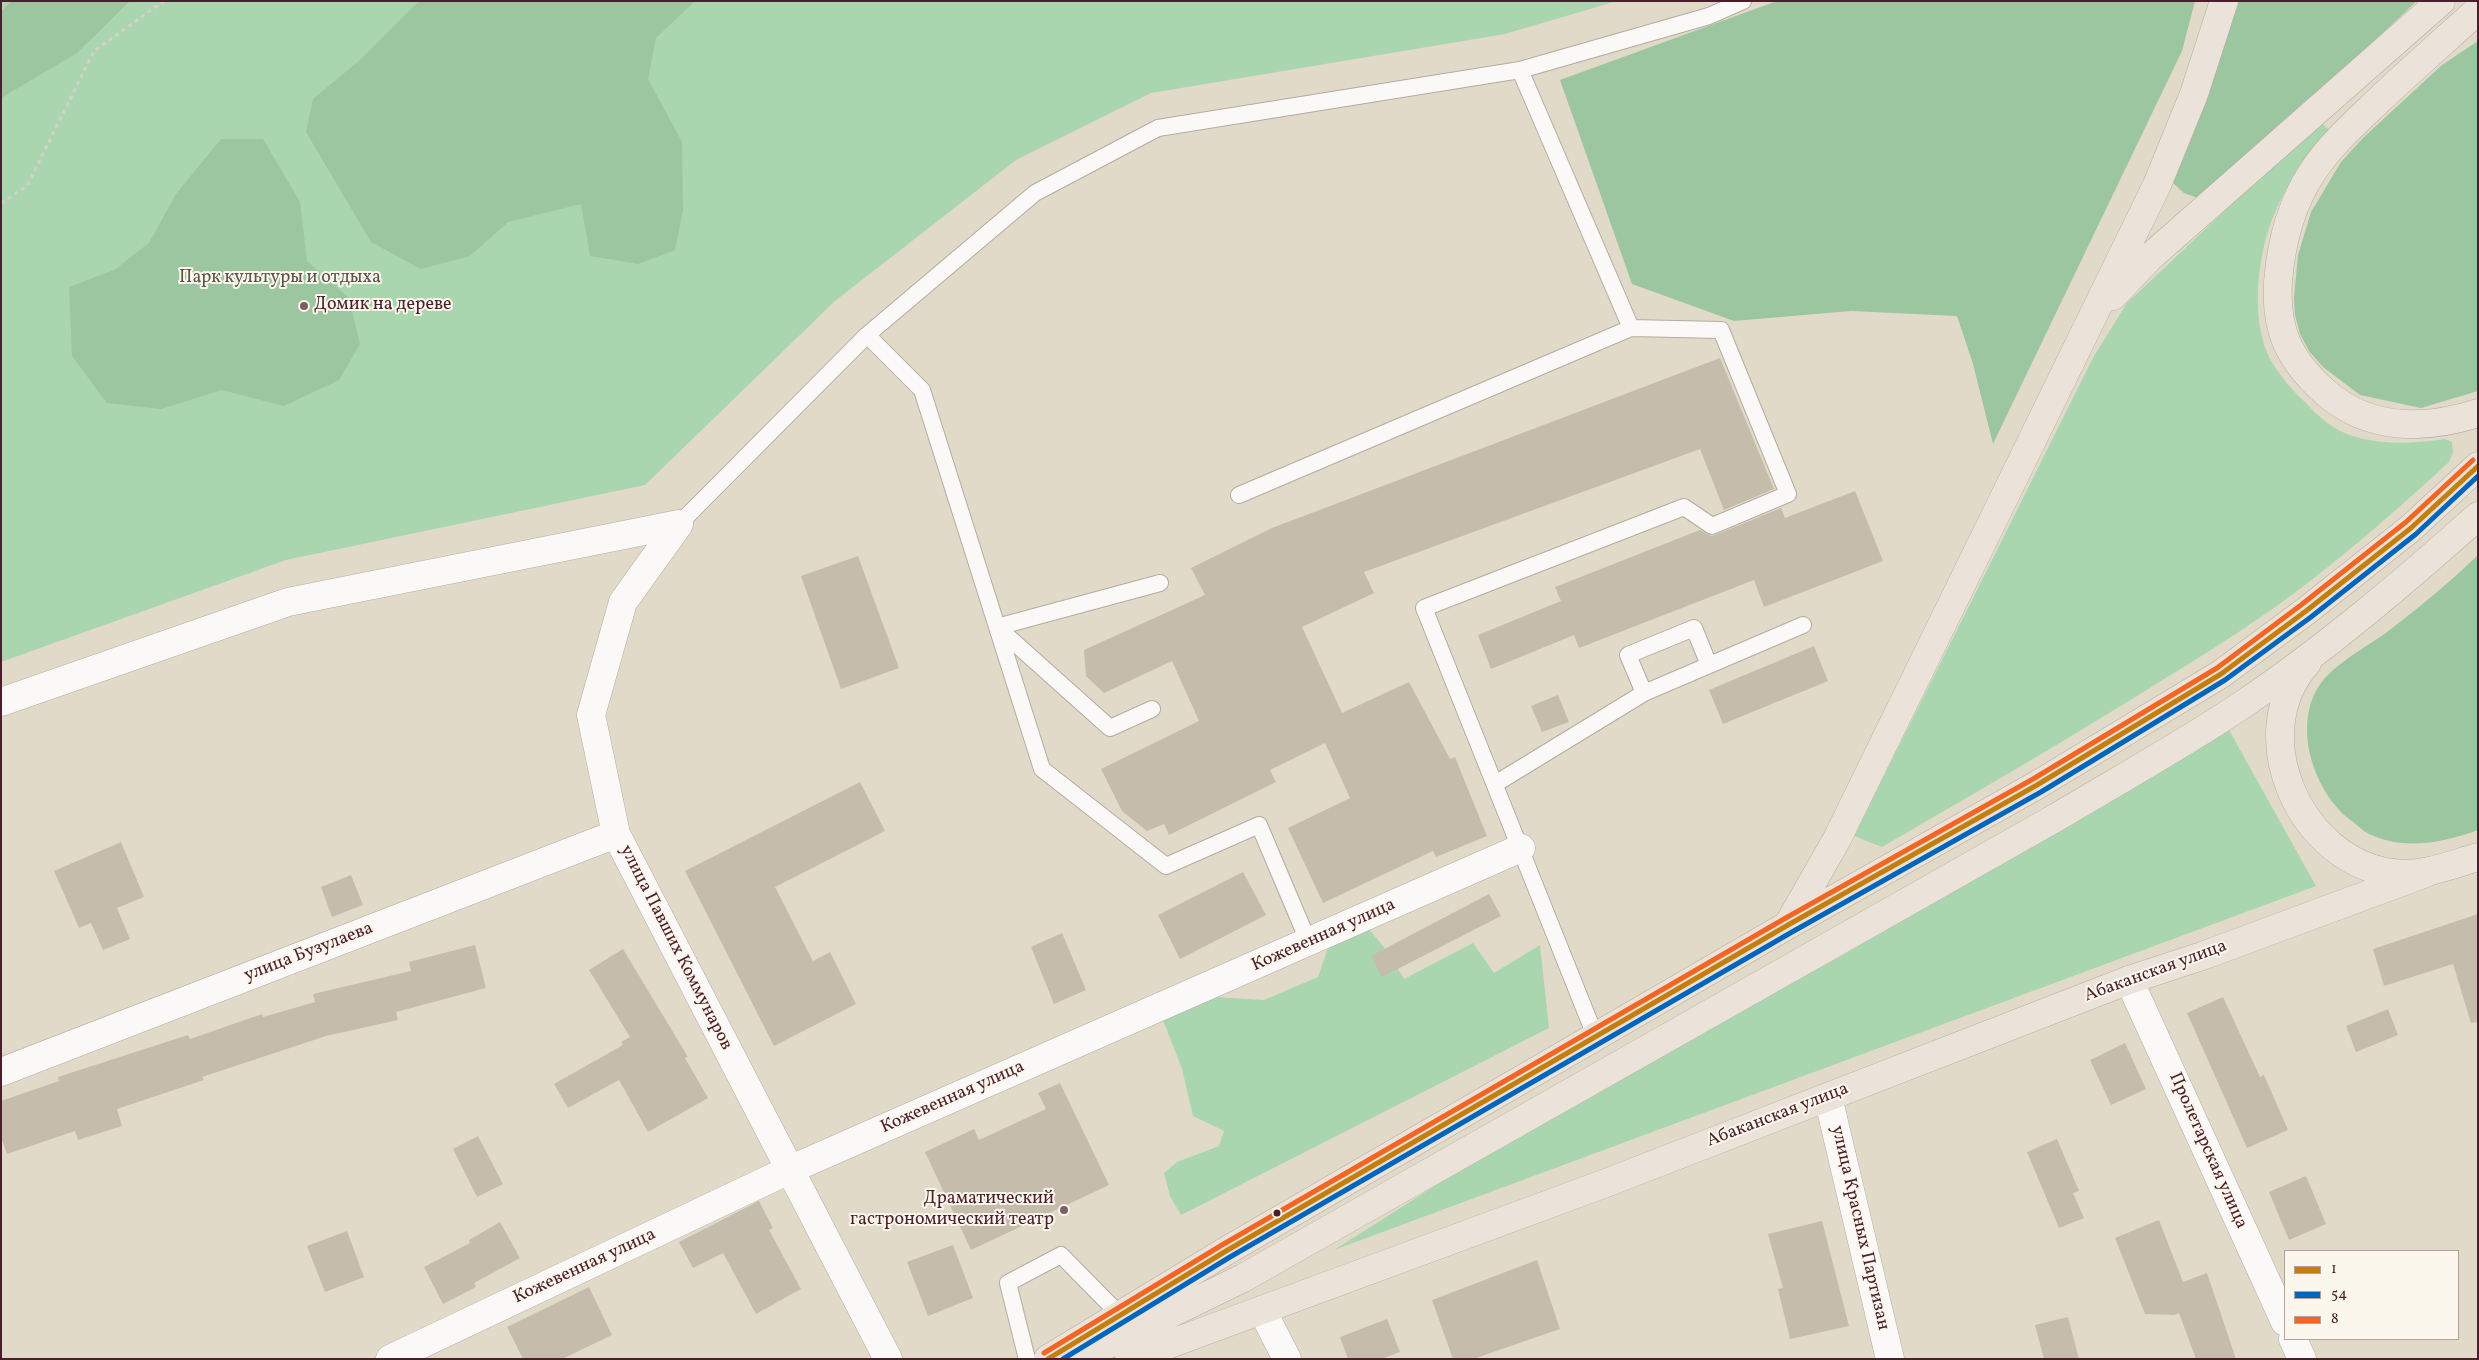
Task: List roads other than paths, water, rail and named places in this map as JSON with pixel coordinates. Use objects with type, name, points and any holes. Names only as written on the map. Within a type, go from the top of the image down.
[{"type":"main road","points":[[1788,925],[1837,839],[2157,185],[2194,94],[2224,1]]},
{"type":"main road","points":[[2079,345],[2100,311],[2149,258],[2441,1]]},
{"type":"main road","points":[[2478,10],[2352,126],[2313,172],[2289,221],[2283,244],[2277,296],[2284,340],[2295,360],[2326,394],[2345,406],[2385,423],[2407,426],[2433,424],[2478,413]]},
{"type":"main road","points":[[1048,1359],[1234,1246],[1596,1038],[1788,925],[2037,785],[2220,674],[2306,611],[2411,528],[2478,466]]},
{"type":"main road","points":[[1078,1359],[1243,1278],[2058,817],[2241,705],[2325,644],[2431,558],[2478,516]]},
{"type":"main road","points":[[2325,644],[2304,667],[2290,688],[2283,709],[2280,733],[2282,758],[2287,780],[2308,822],[2325,840],[2352,859],[2364,866],[2393,873],[2426,873],[2478,857]]},
{"type":"main road","name":"Абаканская улица","points":[[1129,1359],[1606,1183],[2129,980],[2202,956],[2426,873]]},
{"type":"street","points":[[1,702],[288,602],[679,524]]},
{"type":"street","name":"улица Павших Коммунаров","points":[[679,524],[623,602],[591,715],[616,834],[888,1359]]},
{"type":"street","name":"улица Бузулаева","points":[[1,1072],[616,834]]},
{"type":"street","name":"Кожевенная улица","points":[[390,1359],[789,1170],[1521,848]]},
{"type":"street","name":"Пролетарская улица","points":[[2129,980],[2284,1320]]},
{"type":"street","name":"улица Красных Партизан","points":[[1828,1097],[1890,1359]]},
{"type":"street","points":[[1262,1310],[1287,1359]]},
{"type":"street","points":[[2293,1340],[2302,1359]]},
{"type":"lane","points":[[679,524],[867,335],[1034,193],[1158,128],[1520,70],[1709,16],[1742,1]]},
{"type":"lane","points":[[1520,70],[1631,328]]},
{"type":"lane","points":[[1239,495],[1631,328],[1721,330],[1788,494],[1712,526],[1684,507],[1424,608],[1596,1038]]},
{"type":"lane","points":[[867,335],[922,390],[1042,769],[1166,866],[1259,825],[1309,942]]},
{"type":"lane","points":[[997,626],[1160,584]]},
{"type":"lane","points":[[1495,784],[1644,693],[1802,625]]},
{"type":"lane","points":[[997,626],[1110,728],[1152,710]]},
{"type":"lane","points":[[1644,693],[1628,656],[1694,628],[1709,665]]},
{"type":"lane","points":[[1027,1359],[1008,1282],[1061,1255],[1120,1315]]},
{"type":"place","name":"Домик на дереве","points":[[304,306]]},
{"type":"place","name":"Драматический гастрономический театр","points":[[1064,1210]]},
{"type":"park label","name":"Парк культуры и отдыха","points":[[280,279]]}]
